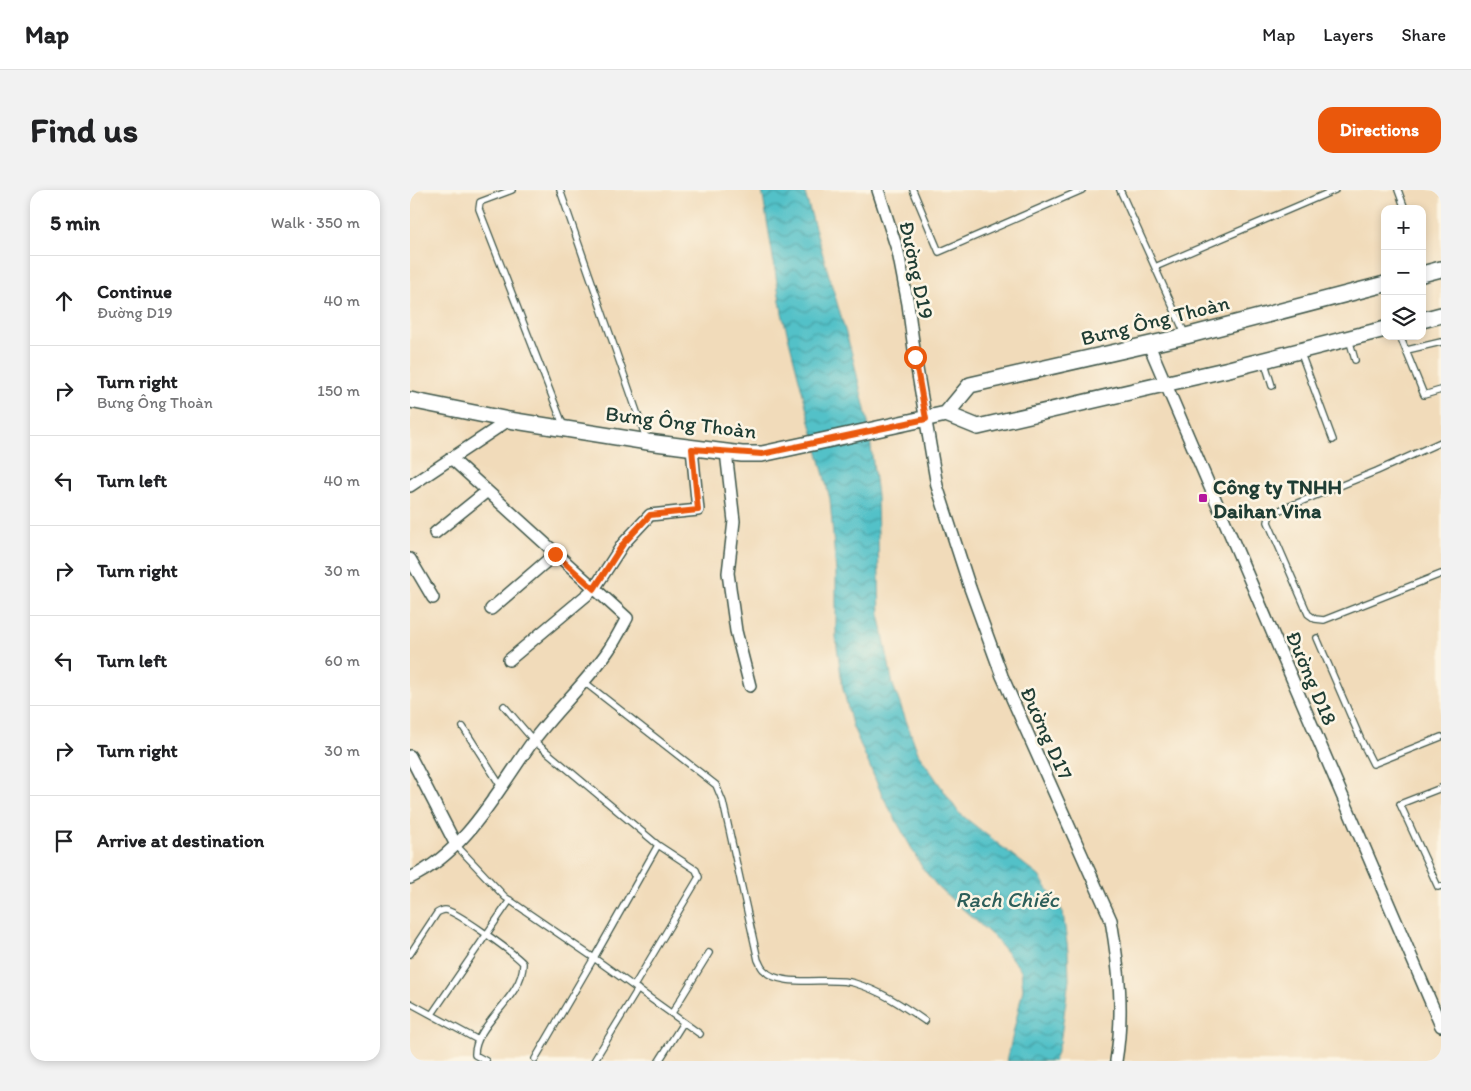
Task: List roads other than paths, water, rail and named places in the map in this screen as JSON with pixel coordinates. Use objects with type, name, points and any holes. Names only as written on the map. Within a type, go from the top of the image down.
[{"type":"street","name":"Đường D19","points":[[878,190],[898,252],[926,419]]},
{"type":"street","points":[[1426,273],[1441,269]]},
{"type":"street","name":"Bưng Ông Thoàn","points":[[410,400],[509,420],[692,449],[762,454],[946,414],[970,385],[1186,336],[1381,285]]},
{"type":"street","points":[[1426,319],[1441,315]]},
{"type":"street","points":[[946,414],[978,427],[1381,331]]},
{"type":"street","name":"Đường D18","points":[[1148,344],[1441,1026]]},
{"type":"street","name":"Đường D17","points":[[926,419],[937,486],[970,588],[999,667],[1111,920],[1118,958],[1121,998],[1116,1061]]},
{"type":"street","points":[[410,486],[509,420]]},
{"type":"street","points":[[509,660],[594,589],[623,544],[650,515],[698,510],[692,449]]},
{"type":"street","points":[[726,452],[734,521],[729,579],[736,631],[750,686]]},
{"type":"street","points":[[410,878],[424,871],[456,846],[502,788],[534,740],[608,651],[627,618],[486,492],[451,458]]},
{"type":"street","points":[[435,533],[486,492]]},
{"type":"street","points":[[491,609],[555,554]]},
{"type":"street","points":[[410,559],[433,598]]},
{"type":"street","points":[[410,756],[456,846]]},
{"type":"lane","points":[[512,190],[480,202],[479,209],[564,428]]},
{"type":"lane","points":[[560,190],[648,442]]},
{"type":"lane","points":[[913,190],[939,252],[1082,190]]},
{"type":"lane","points":[[1120,190],[1186,336]]},
{"type":"lane","points":[[1155,267],[1335,190]]},
{"type":"lane","points":[[1398,190],[1404,205]]},
{"type":"lane","points":[[1349,338],[1354,360]]},
{"type":"lane","points":[[1402,340],[1424,394],[1441,390]]},
{"type":"lane","points":[[1407,350],[1441,342]]},
{"type":"lane","points":[[1300,351],[1333,440]]},
{"type":"lane","points":[[1264,360],[1272,386]]},
{"type":"lane","points":[[1441,442],[1377,471],[1270,514],[1268,522],[1308,614],[1314,619],[1324,620],[1441,574]]},
{"type":"lane","points":[[1317,638],[1373,764],[1441,738]]},
{"type":"lane","points":[[583,681],[716,785],[723,802],[758,960],[764,971],[783,979],[859,984],[898,1002],[925,1021]]},
{"type":"lane","points":[[504,706],[534,740],[658,845],[696,870],[700,877],[594,1061]]},
{"type":"lane","points":[[463,727],[502,788]]},
{"type":"lane","points":[[1441,788],[1400,804],[1438,887],[1441,886]]},
{"type":"lane","points":[[535,1059],[658,845]]},
{"type":"lane","points":[[456,846],[510,900],[700,1034]]},
{"type":"lane","points":[[432,1014],[510,900]]},
{"type":"lane","points":[[410,954],[437,913],[444,910],[453,912],[524,963],[524,970],[512,993],[478,1040],[476,1055],[486,1061]]},
{"type":"lane","points":[[672,1013],[709,953]]},
{"type":"lane","points":[[410,1003],[478,1040]]},
{"type":"lane","points":[[659,1061],[683,1023]]},
{"type":"water","name":"Rạch Chiếc","points":[[762,190],[804,190],[852,354],[868,422],[877,496],[880,618],[893,685],[918,753],[959,813],[1039,876],[1063,912],[1069,979],[1060,1043],[1054,1061],[1007,1061],[1023,989],[1021,970],[994,937],[938,887],[923,869],[882,795],[852,725],[842,684],[836,639],[836,573],[830,499],[782,313]]},
{"type":"place","name":"Công ty TNHH Daihan Vina","points":[[1203,498]]}]
